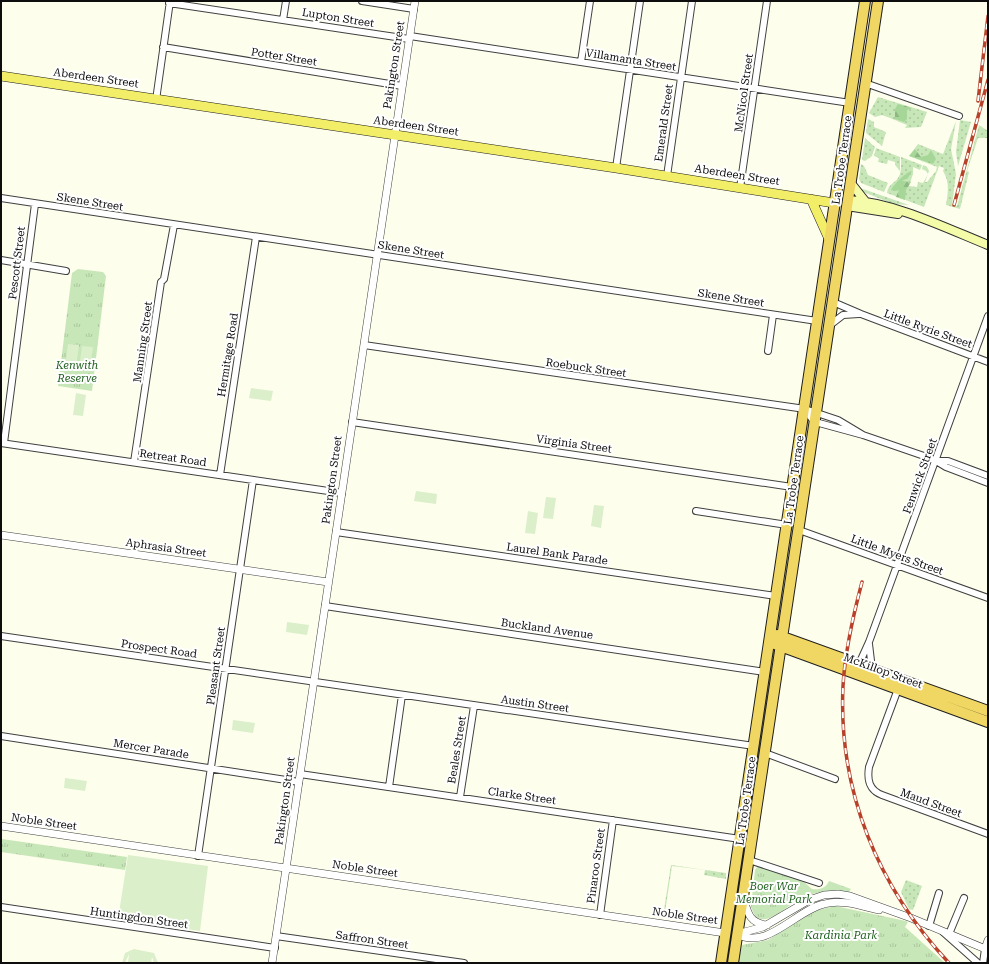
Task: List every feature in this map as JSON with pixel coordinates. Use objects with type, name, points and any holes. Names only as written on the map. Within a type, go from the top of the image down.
[{"type":"highway","name":"La Trobe Terrace","points":[[721,963],[805,409],[829,239],[832,202],[850,103],[865,1]]},
{"type":"highway","name":"La Trobe Terrace","points":[[733,963],[878,1]]},
{"type":"highway","points":[[832,202],[848,203]]},
{"type":"highway","name":"McKillop Street","points":[[770,638],[859,664],[988,711]]},
{"type":"highway","name":"McKillop Street","points":[[782,642],[898,689],[988,722]]},
{"type":"highway","points":[[859,664],[863,672],[895,683],[898,689]]},
{"type":"highway","points":[[725,933],[737,934]]},
{"type":"main road","name":"Aberdeen Street","points":[[1,76],[616,168],[832,202]]},
{"type":"main road","points":[[850,182],[865,201]]},
{"type":"main road","points":[[811,199],[829,239]]},
{"type":"main road","points":[[848,203],[865,201],[885,205],[988,245]]},
{"type":"main road","points":[[848,203],[907,214]]},
{"type":"street","points":[[283,20],[286,1]]},
{"type":"street","points":[[362,1],[414,9]]},
{"type":"street","name":"Pakington Street","points":[[272,963],[415,1]]},
{"type":"street","points":[[581,62],[590,1]]},
{"type":"street","points":[[616,168],[640,1]]},
{"type":"street","name":"Emerald Street","points":[[667,176],[692,1]]},
{"type":"street","name":"McNicol Street","points":[[740,188],[767,1]]},
{"type":"street","points":[[156,100],[170,2]]},
{"type":"street","name":"Lupton Street","points":[[170,2],[283,20],[409,37]]},
{"type":"street","name":"Villamanta Street","points":[[409,37],[850,103]]},
{"type":"street","name":"Potter Street","points":[[163,47],[402,86]]},
{"type":"street","points":[[865,83],[959,116]]},
{"type":"street","name":"Skene Street","points":[[1,198],[817,321]]},
{"type":"street","name":"Pescott Street","points":[[2,443],[34,204]]},
{"type":"street","name":"Manning Street","points":[[134,462],[161,282],[164,279],[174,225]]},
{"type":"street","name":"Hermitage Road","points":[[220,475],[256,237]]},
{"type":"street","points":[[1,260],[66,271]]},
{"type":"street","name":"Little Ryrie Street","points":[[833,302],[988,362]]},
{"type":"street","name":"Little Ryrie Street","points":[[829,326],[843,315],[861,314]]},
{"type":"street","points":[[768,351],[773,315]]},
{"type":"street","name":"Fenwick Street","points":[[859,664],[898,566],[988,316]]},
{"type":"street","name":"Roebuck Street","points":[[364,345],[805,409],[815,416]]},
{"type":"street","points":[[815,416],[843,422],[863,435]]},
{"type":"street","points":[[815,416],[831,427],[863,435],[936,460],[948,461],[988,476]]},
{"type":"street","name":"Virginia Street","points":[[352,422],[792,487]]},
{"type":"street","name":"Retreat Road","points":[[2,443],[342,493]]},
{"type":"street","points":[[936,460],[946,467],[988,483]]},
{"type":"street","name":"Pleasant Street","points":[[198,856],[253,480]]},
{"type":"street","points":[[696,511],[787,525]]},
{"type":"street","name":"Little Myers Street","points":[[799,530],[988,598]]},
{"type":"street","name":"Laurel Bank Parade","points":[[336,532],[776,596]]},
{"type":"street","name":"Aphrasia Street","points":[[1,535],[328,582]]},
{"type":"street","name":"Buckland Avenue","points":[[325,606],[765,672]]},
{"type":"street","name":"Prospect Road","points":[[1,636],[314,682]]},
{"type":"street","name":"Fenwick Street","points":[[869,642],[872,669]]},
{"type":"street","name":"Austin Street","points":[[314,682],[754,746]]},
{"type":"street","name":"Maud Street","points":[[898,689],[869,767],[868,776],[870,786],[879,794],[988,834]]},
{"type":"street","points":[[389,787],[402,695]]},
{"type":"street","name":"Beales Street","points":[[460,797],[474,706]]},
{"type":"street","name":"Mercer Parade","points":[[1,736],[212,768],[299,778]]},
{"type":"street","points":[[765,753],[835,779]]},
{"type":"street","name":"Clarke Street","points":[[299,778],[389,787],[740,839]]},
{"type":"street","name":"Pinaroo Street","points":[[600,915],[613,820]]},
{"type":"street","name":"Noble Street","points":[[1,826],[725,933]]},
{"type":"street","points":[[749,860],[819,883]]},
{"type":"street","points":[[737,934],[767,925],[805,901],[833,894],[850,896],[897,913],[986,949]]},
{"type":"street","points":[[929,926],[940,895]]},
{"type":"street","points":[[743,897],[750,918],[757,923],[767,925]]},
{"type":"street","points":[[949,934],[964,898]]},
{"type":"street","points":[[737,934],[746,938],[762,936],[779,929],[812,908],[828,903],[847,903],[897,913]]},
{"type":"street","name":"Huntingdon Street","points":[[1,907],[275,948]]},
{"type":"street","points":[[942,931],[978,963]]},
{"type":"street","name":"Saffron Street","points":[[276,936],[464,963]]},
{"type":"street","points":[[983,963],[988,940]]},
{"type":"green space","points":[[878,97],[927,112],[921,127],[905,128],[907,125],[882,115],[875,117],[869,113]]},
{"type":"green space","points":[[898,104],[912,108],[907,110],[907,119],[904,122],[895,119],[895,109]]},
{"type":"green space","points":[[868,119],[874,122],[874,127],[886,132],[882,146],[866,133]]},
{"type":"green space","points":[[960,120],[971,122],[958,166],[956,152]]},
{"type":"green space","points":[[956,121],[951,149],[956,174],[952,205],[957,206],[979,125],[988,131],[987,138],[978,138],[967,171],[969,172],[960,209],[946,205],[948,183],[943,171],[944,168],[939,166],[924,207],[887,193],[890,186],[899,176],[901,157],[922,165],[920,170],[913,167],[913,174],[909,186],[917,187],[918,182],[923,183],[928,174],[925,182],[927,182],[936,171],[937,167],[909,156],[918,144],[943,154]]},
{"type":"green space","points":[[865,138],[875,147],[872,156],[865,161],[862,160]]},
{"type":"green space","points":[[876,148],[900,157],[900,171],[895,165],[895,162],[888,160],[887,164],[878,162],[879,158],[874,156]]},
{"type":"green space","points":[[915,149],[921,157],[928,155],[931,150],[936,159],[933,164],[909,156]]},
{"type":"green space","points":[[861,164],[864,166],[868,175],[888,183],[884,192],[861,183],[859,179]]},
{"type":"green space","points":[[923,165],[927,167],[929,171],[928,174],[922,169]]},
{"type":"green space","points":[[912,171],[908,178],[902,181],[911,182],[906,190],[905,200],[896,197],[899,190],[891,190],[897,182]]},
{"type":"green space","points":[[863,189],[909,205],[893,204],[861,191]]},
{"type":"green space","name":"Kenwith Reserve","points":[[78,269],[103,272],[106,276],[92,391],[58,386],[72,273]]},
{"type":"green space","points":[[68,344],[79,345],[76,368],[65,366]]},
{"type":"green space","points":[[82,346],[93,347],[90,370],[79,368]]},
{"type":"green space","points":[[251,388],[273,391],[271,401],[249,398]]},
{"type":"green space","points":[[76,393],[86,395],[83,416],[73,415]]},
{"type":"green space","points":[[416,491],[437,494],[436,504],[414,501]]},
{"type":"green space","points":[[546,497],[556,498],[553,519],[543,518]]},
{"type":"green space","points":[[594,505],[604,506],[601,528],[591,526]]},
{"type":"green space","points":[[528,511],[538,513],[535,534],[525,533]]},
{"type":"green space","points":[[287,622],[309,625],[307,635],[286,632]]},
{"type":"green space","points":[[233,720],[255,723],[253,733],[232,730]]},
{"type":"green space","points":[[65,778],[87,781],[85,791],[64,788]]},
{"type":"green space","points":[[2,839],[127,857],[125,870],[1,852]]},
{"type":"green space","points":[[128,855],[208,866],[200,931],[118,919]]},
{"type":"green space","points":[[671,865],[726,873],[726,879],[704,875],[705,870],[672,866],[665,912],[674,917],[663,916]]},
{"type":"green space","name":"Boer War Memorial Park","points":[[758,866],[804,882],[812,889],[822,888],[829,881],[851,889],[849,892],[837,891],[815,893],[803,897],[780,913],[767,919],[761,919],[754,917],[755,916],[751,907],[755,870]]},
{"type":"green space","points":[[906,880],[922,886],[913,910],[909,909],[901,892]]},
{"type":"green space","name":"Kardinia Park","points":[[835,906],[908,922],[905,927],[945,963],[738,963],[742,945],[768,940],[814,911]]},
{"type":"green space","points":[[134,949],[154,953],[158,963],[154,963],[152,957],[151,963],[128,963],[129,954],[125,963],[122,963],[125,953]]},
{"type":"railway","points":[[978,101],[988,16]]},
{"type":"railway","points":[[954,205],[988,80]]},
{"type":"railway","points":[[862,582],[850,633],[843,686],[843,725],[847,763],[856,800],[868,835],[883,870],[902,902],[924,934],[949,963]]}]
